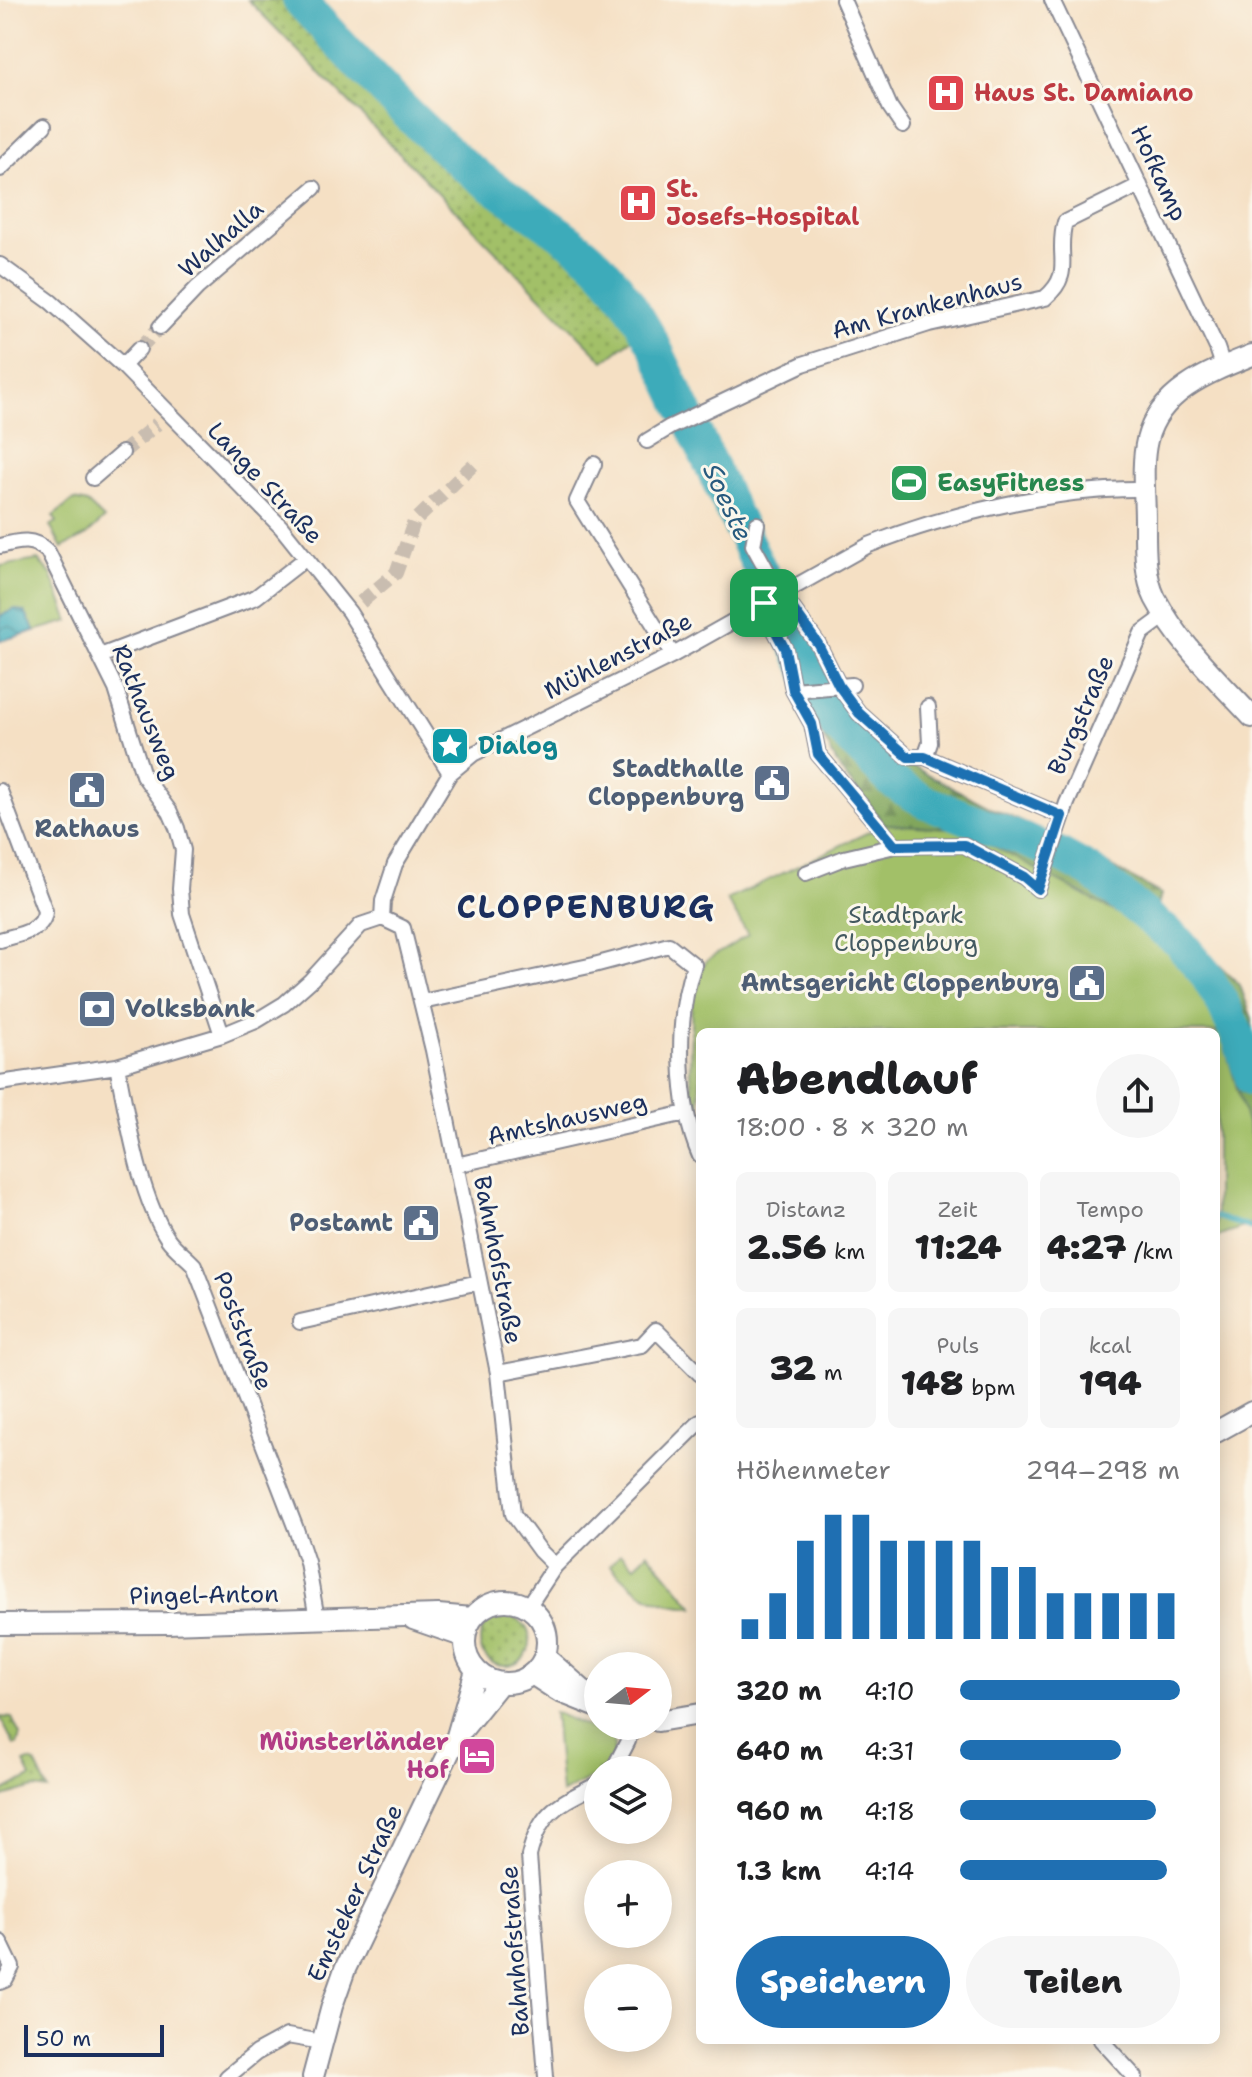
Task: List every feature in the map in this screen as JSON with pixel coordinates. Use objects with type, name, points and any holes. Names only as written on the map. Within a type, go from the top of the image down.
[{"type":"street","points":[[843,0],[890,107],[903,126]]},
{"type":"street","name":"Hofkamp","points":[[1052,0],[1223,366]]},
{"type":"street","points":[[0,169],[44,126]]},
{"type":"street","name":"Am Krankenhaus","points":[[647,441],[803,364],[929,324],[1045,298],[1058,287],[1062,276],[1060,237],[1065,222],[1140,185]]},
{"type":"street","name":"Walhalla","points":[[160,327],[197,288],[314,188]]},
{"type":"street","name":"Lange Straße","points":[[0,265],[51,302],[123,366],[163,419],[281,527],[305,559],[355,607],[450,773]]},
{"type":"street","points":[[123,366],[139,349]]},
{"type":"street","points":[[1252,355],[1223,366],[1180,391],[1163,406],[1147,441],[1145,489],[1149,578],[1153,594],[1180,637],[1252,717]]},
{"type":"street","points":[[93,478],[122,453]]},
{"type":"street","points":[[594,464],[577,501],[673,655]]},
{"type":"street","name":"Mühlenstraße","points":[[382,918],[383,901],[395,864],[450,773],[473,754],[673,655],[869,545],[893,535],[1056,495],[1145,489]]},
{"type":"street","points":[[757,524],[753,545],[772,599],[769,619],[785,649],[796,691],[812,724],[818,754],[895,846],[844,858],[806,873]]},
{"type":"street","name":"Rathausweg","points":[[0,546],[20,540],[41,546],[48,552],[116,689],[143,775],[170,812],[177,828],[183,850],[182,914],[222,1035]]},
{"type":"street","points":[[100,656],[256,597],[305,559]]},
{"type":"street","points":[[772,599],[793,609],[818,644],[839,686],[859,713],[908,757],[925,757],[1060,823]]},
{"type":"street","name":"Burgstraße","points":[[895,846],[964,845],[1024,877],[1038,889],[1060,823],[1142,633],[1165,616]]},
{"type":"street","points":[[796,691],[839,686]]},
{"type":"street","points":[[925,757],[930,743],[928,707]]},
{"type":"street","points":[[0,791],[45,911],[38,927],[0,940]]},
{"type":"street","points":[[0,1083],[117,1066],[222,1035],[256,1021],[284,1004],[310,981],[361,925],[382,918]]},
{"type":"street","name":"Bahnhofstraße","points":[[382,918],[403,928],[422,1002],[498,1373],[513,1514],[555,1566]]},
{"type":"street","points":[[422,1002],[594,965],[669,945],[694,965],[685,997],[682,1028],[686,1113],[696,1144]]},
{"type":"street","name":"Poststraße","points":[[117,1066],[138,1158],[158,1222],[170,1242],[194,1265],[291,1515],[307,1562],[317,1619]]},
{"type":"street","name":"Amtshausweg","points":[[456,1165],[686,1113]]},
{"type":"street","points":[[300,1322],[479,1282]]},
{"type":"street","points":[[498,1373],[642,1345],[656,1330],[696,1370]]},
{"type":"street","points":[[1220,1430],[1252,1412]]},
{"type":"street","points":[[528,1607],[555,1566],[696,1426]]},
{"type":"street","points":[[509,1601],[528,1607],[543,1623],[547,1637],[545,1657],[532,1674],[515,1682],[500,1683],[487,1679],[468,1658],[469,1627],[481,1609],[495,1602],[509,1601]]},
{"type":"street","name":"Pingel-Anton","points":[[0,1624],[409,1618],[469,1627]]},
{"type":"street","points":[[545,1657],[584,1692]]},
{"type":"street","name":"Emsteker Straße","points":[[313,2077],[345,1969],[457,1736],[476,1670]]},
{"type":"street","points":[[532,1674],[558,1691],[584,1700]]},
{"type":"street","name":"Emsteker Straße","points":[[457,1736],[500,1683]]},
{"type":"street","points":[[672,1719],[696,1715]]},
{"type":"street","name":"Bahnhofstraße","points":[[546,2077],[529,1856],[540,1823],[560,1805],[584,1792]]},
{"type":"street","points":[[0,1942],[12,1967],[5,1980],[0,1982]]},
{"type":"street","points":[[227,2077],[256,2053],[287,2036],[322,2042]]},
{"type":"street","points":[[1105,2044],[1135,2077]]},
{"type":"green space","points":[[248,0],[291,0],[426,140],[466,175],[575,253],[613,293],[640,333],[604,361]]},
{"type":"green space","points":[[74,500],[87,503],[104,519],[87,535],[62,548],[50,526],[57,522],[53,516]]},
{"type":"green space","points":[[38,560],[51,574],[69,621],[0,641],[0,566]]},
{"type":"green space","points":[[831,699],[860,735],[887,753],[989,807],[1066,842],[1161,894],[1158,906],[1240,985],[1252,1019],[1252,1141],[1210,995],[1178,946],[962,829],[885,824],[841,771],[809,710]]},
{"type":"green space","name":"Stadtpark Cloppenburg","points":[[885,824],[962,829],[1178,946],[1210,995],[1219,1028],[696,1028],[696,1120],[690,1074],[692,985],[707,960],[748,935],[727,900]]},
{"type":"green space","name":"Stadtpark Cloppenburg","points":[[1220,1030],[1252,1141],[1252,1223],[1220,1236]]},
{"type":"green space","points":[[648,1552],[694,1607],[647,1596],[610,1565],[621,1553],[635,1566]]},
{"type":"green space","points":[[505,1616],[522,1624],[530,1641],[522,1658],[505,1666],[488,1658],[480,1641],[488,1624]]},
{"type":"green space","points":[[554,1712],[584,1725],[584,1740],[612,1740],[614,1747],[612,1756],[584,1756],[584,1782],[561,1794]]},
{"type":"green space","points":[[0,1717],[12,1718],[20,1735],[17,1745],[14,1745]]},
{"type":"green space","points":[[24,1763],[35,1763],[48,1790],[34,1788],[0,1798],[0,1793],[31,1777]]},
{"type":"water","points":[[15,609],[25,612],[35,631],[0,641],[0,616]]},
{"type":"waterway","name":"Soeste","points":[[299,0],[433,138],[486,182],[573,243],[600,266],[618,287],[654,345],[836,725],[894,783],[926,802],[1057,853],[1090,871],[1179,942],[1205,973],[1223,1004],[1240,1041],[1252,1079]]},
{"type":"waterway","points":[[1220,1218],[1252,1228]]},
{"type":"tunnel","points":[[139,349],[160,327]]},
{"type":"tunnel","points":[[122,453],[157,424]]},
{"type":"tunnel","points":[[361,602],[396,573],[414,522],[475,463]]},
{"type":"place","name":"Haus St. Damiano","points":[[946,93]]},
{"type":"place","name":"St. Josefs-Hospital","points":[[638,203]]},
{"type":"place","name":"EasyFitness","points":[[909,483]]},
{"type":"place","name":"Dialog","points":[[450,746]]},
{"type":"place","name":"Stadthalle Cloppenburg","points":[[772,783]]},
{"type":"place","name":"Rathaus","points":[[87,790]]},
{"type":"place","name":"Amtsgericht Cloppenburg","points":[[1087,983]]},
{"type":"place","name":"Volksbank","points":[[97,1009]]},
{"type":"place","name":"Postamt","points":[[421,1223]]},
{"type":"place","name":"Münsterländer Hof","points":[[477,1756]]},
{"type":"district","name":"CLOPPENBURG","points":[[586,907]]},
{"type":"route","points":[[780,595],[818,644],[839,686],[859,713],[908,757],[925,757],[1062,816],[1038,889],[1024,877],[964,845],[895,846],[818,754],[812,724],[793,690],[785,649],[764,603],[780,595]]}]
